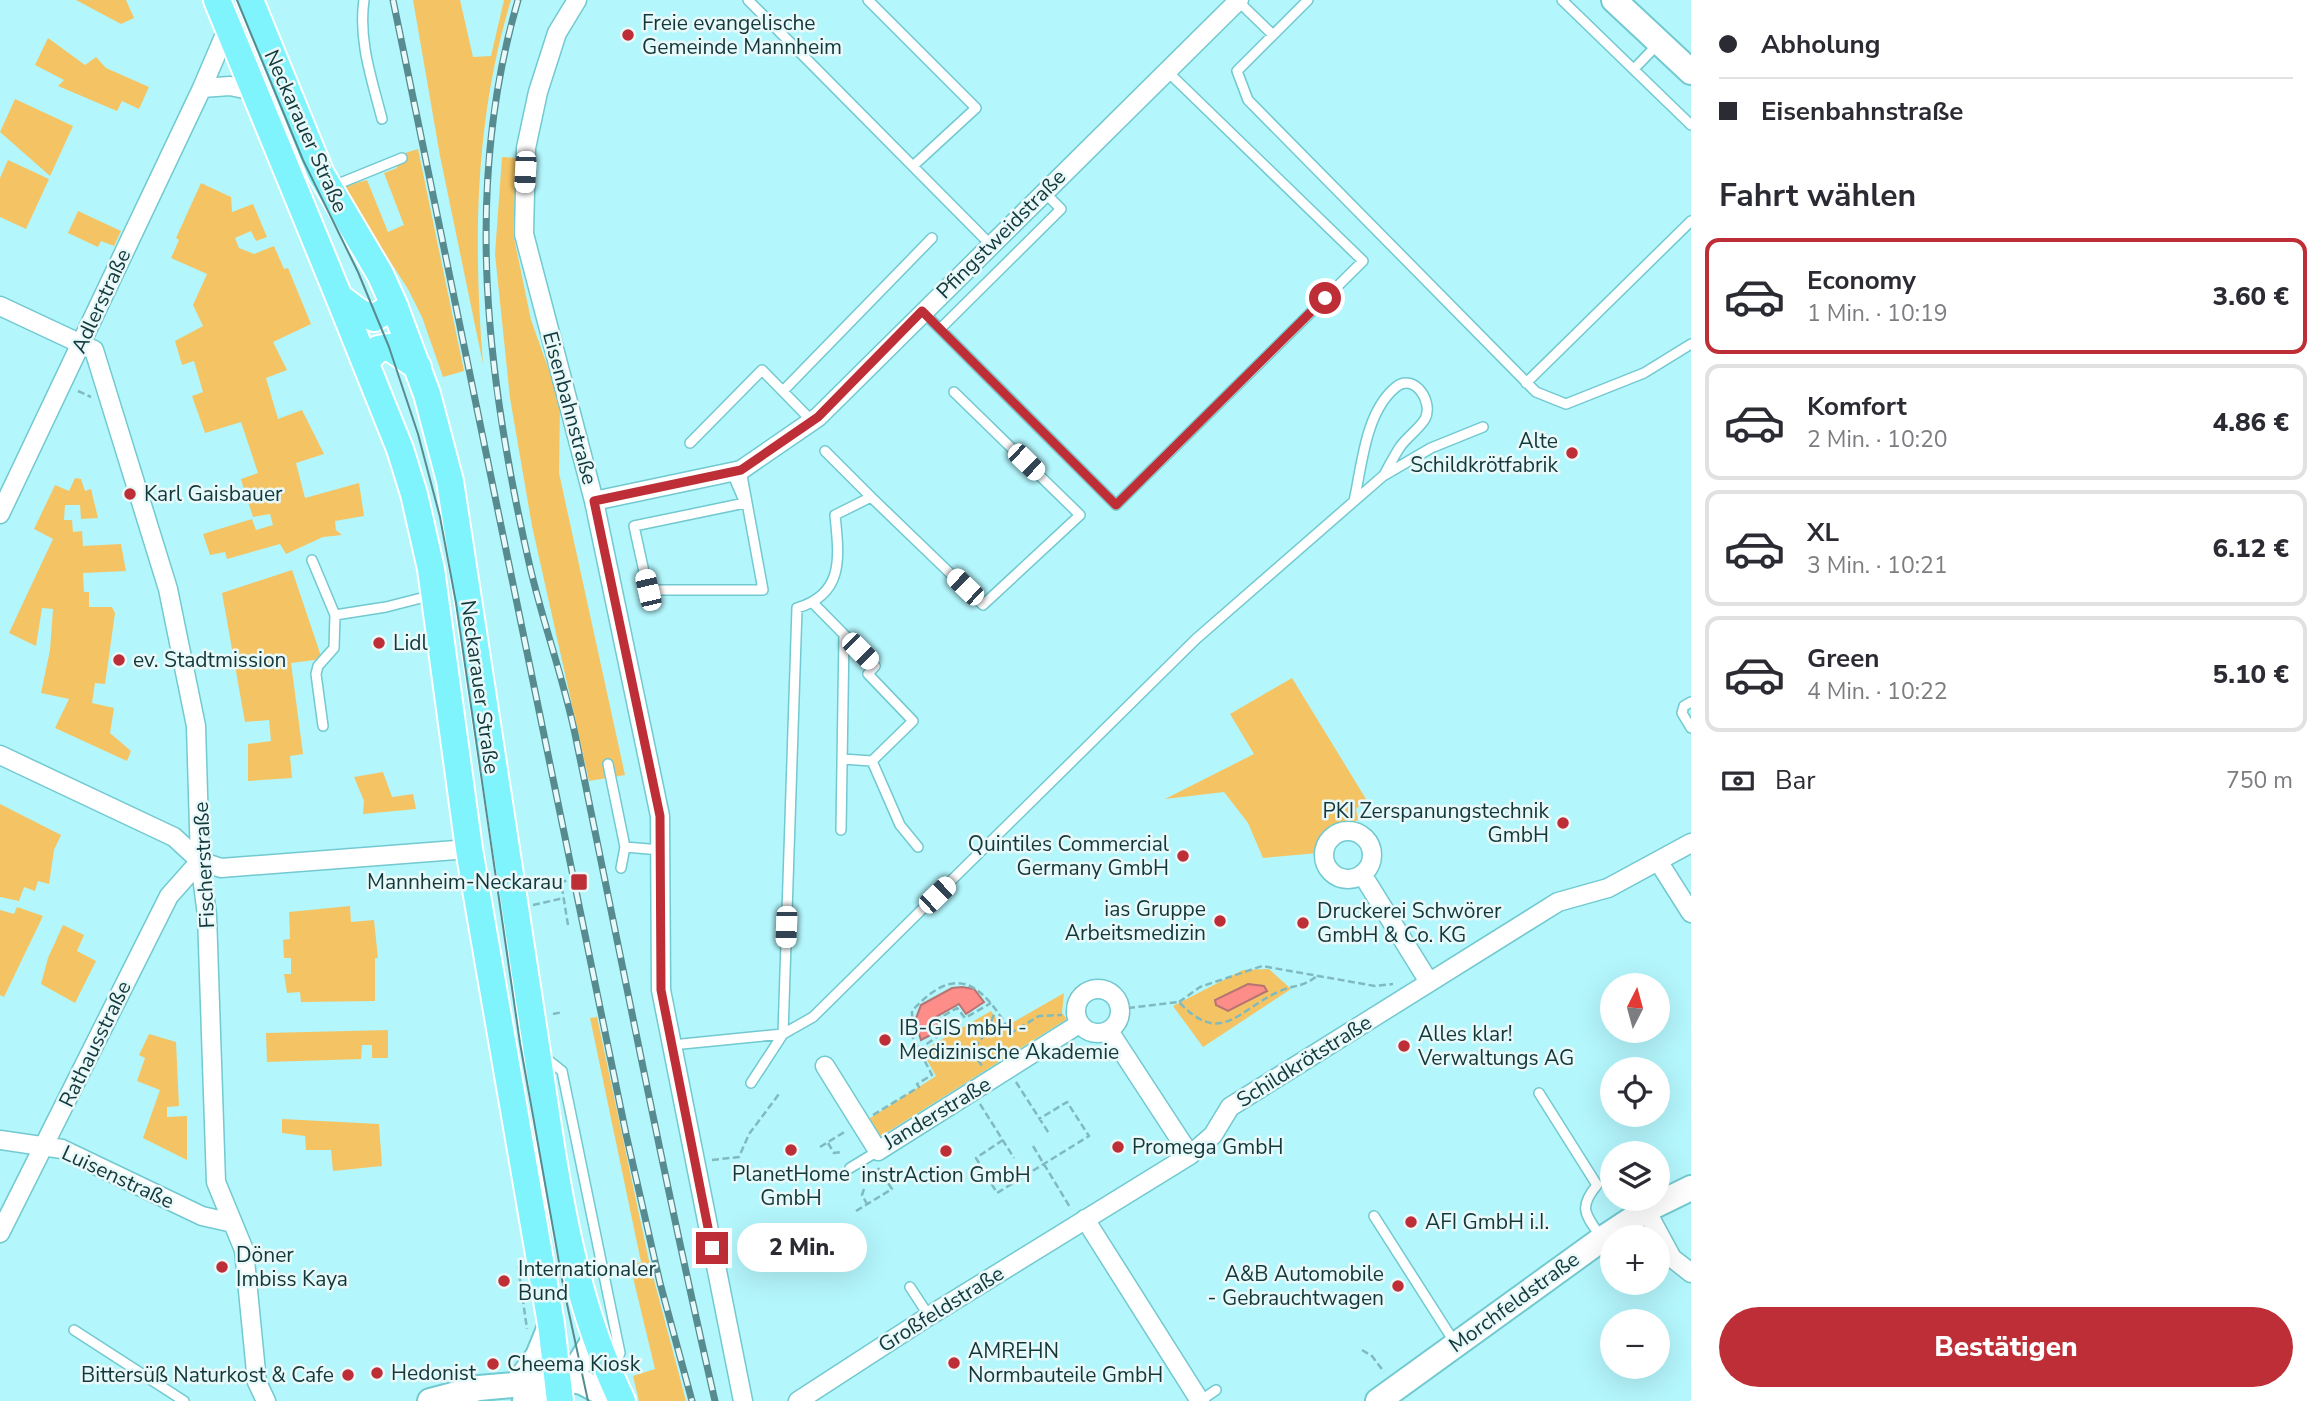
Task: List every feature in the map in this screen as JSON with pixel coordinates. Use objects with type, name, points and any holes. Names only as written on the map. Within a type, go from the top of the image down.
[{"type":"main road","name":"Neckarauer Straße","points":[[217,0],[339,297],[408,474],[434,595],[470,849],[561,1387]]},
{"type":"main road","name":"Neckarauer Straße","points":[[250,0],[328,188],[380,274],[394,305],[418,367],[450,481],[564,1220],[594,1340],[616,1393]]},
{"type":"main road","points":[[1614,0],[1691,72]]},
{"type":"main road","points":[[339,297],[359,312],[374,318],[394,305]]},
{"type":"main road","points":[[365,362],[378,349],[389,347],[418,367]]},
{"type":"main road","name":"Morchfeldstraße","points":[[1670,1198],[1691,1188]]},
{"type":"main road","name":"Morchfeldstraße","points":[[1622,1225],[1644,1211]]},
{"type":"main road","name":"Morchfeldstraße","points":[[1378,1401],[1600,1239]]},
{"type":"main road","points":[[522,1392],[551,1325]]},
{"type":"main road","points":[[561,1387],[594,1340]]},
{"type":"main road","points":[[430,1401],[453,1392],[522,1392],[582,1382],[616,1393]]},
{"type":"street","name":"Eisenbahnstraße","points":[[577,0],[557,33],[538,92],[526,148],[524,234],[594,501],[660,816],[661,990],[743,1401]]},
{"type":"street","name":"Pfingstweidstraße","points":[[594,501],[737,472],[812,421],[1238,1]]},
{"type":"street","name":"Adlerstraße","points":[[0,514],[202,88],[228,27]]},
{"type":"street","points":[[202,88],[230,86],[254,91]]},
{"type":"street","points":[[0,306],[81,344]]},
{"type":"street","name":"Fischerstraße","points":[[81,344],[94,350],[168,589],[196,726],[200,861],[207,915],[216,1182],[244,1250],[257,1382],[266,1401]]},
{"type":"street","points":[[0,755],[174,837],[200,861],[221,868],[470,849]]},
{"type":"street","name":"Schildkrötstraße","points":[[1079,1215],[1191,1155],[1213,1135],[1230,1107],[1558,902],[1608,888],[1691,843]]},
{"type":"street","name":"Rathausstraße","points":[[0,1233],[169,896],[200,861]]},
{"type":"street","points":[[1658,861],[1691,914]]},
{"type":"street","points":[[1362,874],[1429,982]]},
{"type":"street","points":[[1100,989],[1113,994],[1121,1010],[1119,1018],[1109,1031],[1093,1033],[1074,1019],[1077,1002],[1086,992],[1100,989]]},
{"type":"street","name":"Janderstraße","points":[[825,1066],[860,1122],[874,1153],[1008,1070],[1074,1019]]},
{"type":"street","points":[[1109,1031],[1191,1155]]},
{"type":"street","name":"Luisenstraße","points":[[0,1140],[62,1149],[202,1216],[233,1223]]},
{"type":"street","points":[[1647,1211],[1672,1258],[1691,1273]]},
{"type":"street","points":[[1079,1215],[1200,1401]]},
{"type":"street","name":"Großfeldstraße","points":[[798,1401],[1079,1215]]},
{"type":"lane","points":[[364,0],[361,13],[363,35],[382,119]]},
{"type":"lane","points":[[748,0],[990,244]]},
{"type":"lane","points":[[868,0],[976,108],[913,166]]},
{"type":"lane","points":[[1308,0],[1237,71],[1248,100],[1536,392],[1566,404],[1644,373],[1691,344]]},
{"type":"lane","points":[[1562,0],[1691,125]]},
{"type":"lane","points":[[1238,1],[1273,35]]},
{"type":"lane","points":[[1634,69],[1660,42]]},
{"type":"lane","points":[[922,311],[1116,505],[1363,261],[1262,160],[1167,71]]},
{"type":"lane","points":[[328,188],[402,158]]},
{"type":"lane","points":[[940,329],[1061,209],[1044,192]]},
{"type":"lane","points":[[1526,383],[1691,221]]},
{"type":"lane","points":[[783,391],[932,238]]},
{"type":"lane","points":[[690,443],[762,370],[812,421]]},
{"type":"lane","points":[[1354,502],[1366,444],[1376,414],[1396,387],[1404,383],[1414,385],[1424,394],[1429,407],[1425,419],[1401,446],[1383,476]]},
{"type":"lane","points":[[825,451],[983,605],[1080,515],[954,391]]},
{"type":"lane","points":[[672,1045],[783,1034],[813,1017],[1196,639],[1383,476],[1431,448],[1483,427]]},
{"type":"lane","points":[[737,472],[745,503],[762,590],[648,590],[634,526],[745,503]]},
{"type":"lane","points":[[751,1083],[783,1034],[797,608],[813,603],[834,581],[838,563],[835,514],[871,497]]},
{"type":"lane","points":[[312,559],[335,615],[334,648],[317,666],[316,674],[323,726]]},
{"type":"lane","points":[[335,615],[386,607],[434,595]]},
{"type":"lane","points":[[813,603],[876,666],[868,674],[913,721],[872,761],[842,759]]},
{"type":"lane","points":[[841,830],[844,635]]},
{"type":"lane","points":[[1691,702],[1684,706],[1682,713],[1691,727]]},
{"type":"lane","points":[[872,761],[900,825],[918,847]]},
{"type":"lane","points":[[608,764],[625,847],[621,868]]},
{"type":"lane","points":[[625,847],[661,850]]},
{"type":"lane","points":[[536,1050],[562,1071],[620,1353],[616,1393]]},
{"type":"lane","points":[[1539,1093],[1597,1185],[1586,1199],[1584,1212],[1600,1235]]},
{"type":"lane","points":[[850,1168],[874,1153]]},
{"type":"lane","points":[[1374,1216],[1456,1344]]},
{"type":"lane","points":[[911,1287],[929,1316]]},
{"type":"lane","points":[[75,1331],[184,1401]]},
{"type":"lane","points":[[1200,1401],[1216,1390]]},
{"type":"path","points":[[62,384],[112,407]]},
{"type":"path","points":[[568,925],[561,882],[569,880]]},
{"type":"path","points":[[527,906],[564,898]]},
{"type":"path","points":[[1128,1008],[1179,1002],[1200,987],[1262,966],[1375,986],[1395,984]]},
{"type":"path","points":[[1179,1002],[1201,1021],[1223,1024],[1236,1020],[1279,991],[1302,987],[1319,975]]},
{"type":"path","points":[[820,1147],[919,1087],[917,1084],[932,1075],[913,1038],[912,1011],[926,996],[946,984],[968,984],[991,1003],[1011,1033],[1039,1016],[1074,1019]]},
{"type":"path","points":[[918,1050],[944,1032],[938,1019],[957,1008],[965,1018],[991,1003]]},
{"type":"path","points":[[546,1015],[563,1012]]},
{"type":"path","points":[[922,1058],[951,1058],[971,1050],[985,1036],[995,1012]]},
{"type":"path","points":[[1008,1070],[1050,1135]]},
{"type":"path","points":[[973,1092],[1014,1158]]},
{"type":"path","points":[[695,1162],[738,1157],[749,1134],[779,1094]]},
{"type":"path","points":[[1003,1140],[975,1158],[997,1193],[1089,1136],[1067,1102],[1039,1119]]},
{"type":"path","points":[[828,1143],[834,1153],[841,1152]]},
{"type":"path","points":[[1033,1146],[1079,1215]]},
{"type":"path","points":[[856,1211],[892,1189],[874,1153]]},
{"type":"path","points":[[864,1189],[862,1195],[867,1204]]},
{"type":"path","points":[[1362,1350],[1372,1356],[1387,1377]]},
{"type":"shaded area","points":[[76,0],[126,0],[134,18],[121,24]]},
{"type":"shaded area","points":[[413,0],[460,0],[473,57],[491,56],[504,0],[511,0],[490,90],[480,180],[478,272],[483,364],[440,156]]},
{"type":"shaded area","points":[[48,38],[85,65],[96,57],[106,68],[149,87],[139,109],[122,101],[117,111],[58,86],[64,80],[35,65]]},
{"type":"shaded area","points":[[15,99],[73,126],[50,176],[0,132]]},
{"type":"shaded area","points":[[418,149],[464,371],[443,377],[422,317],[408,289],[342,187],[367,180],[388,232],[404,225],[384,173],[397,168],[392,157]]},
{"type":"shaded area","points":[[502,157],[517,158],[513,233],[531,320],[560,401],[559,473],[625,775],[589,781],[532,526],[510,398],[495,254]]},
{"type":"shaded area","points":[[8,160],[49,179],[26,229],[0,217],[0,178]]},
{"type":"shaded area","points":[[201,183],[231,197],[232,212],[253,204],[267,237],[256,241],[251,231],[235,238],[239,248],[254,254],[274,246],[284,269],[288,268],[311,324],[273,342],[287,370],[266,378],[278,419],[302,410],[324,454],[296,463],[305,498],[359,483],[364,516],[335,521],[336,530],[342,535],[323,537],[286,554],[280,544],[227,559],[225,552],[210,555],[203,534],[252,519],[256,530],[273,525],[270,514],[253,517],[242,483],[241,479],[258,473],[241,422],[205,433],[192,396],[203,392],[194,361],[182,365],[175,341],[203,326],[193,305],[207,274],[171,258],[179,240],[176,238]]},
{"type":"shaded area","points":[[78,211],[121,231],[114,246],[101,241],[98,247],[68,233]]},
{"type":"shaded area","points":[[75,478],[81,479],[85,491],[91,489],[98,518],[81,519],[80,505],[65,505],[64,520],[72,520],[73,532],[82,531],[83,546],[121,544],[126,571],[83,573],[84,592],[89,592],[89,607],[112,607],[115,613],[105,684],[95,683],[92,703],[114,708],[110,733],[131,751],[127,761],[55,728],[69,699],[41,693],[50,650],[53,609],[42,608],[36,646],[9,633],[53,539],[34,529],[55,485],[69,491]]},
{"type":"shaded area","points":[[292,570],[322,659],[291,663],[303,754],[290,756],[292,778],[248,781],[248,744],[271,741],[269,720],[245,722],[222,593]]},
{"type":"shaded area","points":[[1292,678],[1366,799],[1356,809],[1358,820],[1326,834],[1318,853],[1263,858],[1248,823],[1224,792],[1165,799],[1254,754],[1230,714]]},
{"type":"shaded area","points":[[383,772],[392,797],[413,794],[416,809],[363,814],[364,801],[354,777]]},
{"type":"shaded area","points":[[0,804],[61,835],[54,850],[49,884],[38,881],[35,891],[24,887],[19,901],[0,897]]},
{"type":"shaded area","points":[[350,906],[351,922],[374,920],[378,958],[375,958],[375,1001],[301,1002],[300,992],[287,993],[284,974],[291,974],[291,958],[284,958],[283,940],[290,939],[289,912]]},
{"type":"shaded area","points":[[17,907],[43,916],[4,997],[0,995],[0,910],[14,914]]},
{"type":"shaded area","points":[[63,925],[84,935],[77,951],[96,961],[75,1003],[41,984],[48,958]]},
{"type":"shaded area","points":[[1269,969],[1291,989],[1203,1047],[1173,1006],[1243,970]]},
{"type":"shaded area","points":[[1248,984],[1264,986],[1267,991],[1228,1011],[1216,1005],[1215,1000]]},
{"type":"shaded area","points":[[952,988],[974,989],[984,1002],[966,1014],[959,1004],[934,1018],[940,1030],[921,1040],[915,1021],[921,1005]]},
{"type":"shaded area","points":[[1064,993],[1062,1013],[1067,1019],[878,1138],[867,1120],[936,1076],[922,1051],[991,1011],[1003,1028]]},
{"type":"shaded area","points":[[597,1017],[649,1261],[686,1401],[639,1401],[633,1376],[655,1369],[630,1265],[641,1262],[590,1018]]},
{"type":"shaded area","points":[[388,1030],[388,1058],[372,1058],[372,1045],[362,1045],[361,1059],[267,1062],[266,1033]]},
{"type":"shaded area","points":[[149,1034],[176,1042],[179,1106],[167,1107],[167,1117],[187,1116],[187,1160],[143,1138],[160,1090],[137,1081],[145,1058],[139,1055]]},
{"type":"shaded area","points":[[282,1119],[379,1124],[382,1166],[333,1171],[331,1150],[306,1150],[305,1136],[282,1133]]},
{"type":"tram line","points":[[237,0],[303,160],[358,272],[389,347],[418,434],[440,517],[456,603],[520,1043],[564,1290],[588,1401]]},
{"type":"railway","points":[[393,0],[626,1134],[660,1283],[692,1401]]},
{"type":"railway","points":[[518,0],[501,71],[491,142],[486,213],[487,284],[502,426],[530,567],[575,734],[660,1151],[715,1401]]},
{"type":"place","name":"Freie evangelische Gemeinde Mannheim","points":[[628,35]]},
{"type":"place","name":"Alte Schildkrötfabrik","points":[[1572,453]]},
{"type":"place","name":"Karl Gaisbauer","points":[[130,494]]},
{"type":"place","name":"Lidl","points":[[379,643]]},
{"type":"place","name":"ev. Stadtmission","points":[[119,660]]},
{"type":"place","name":"PKI Zerspanungstechnik GmbH","points":[[1563,823]]},
{"type":"place","name":"Quintiles Commercial Germany GmbH","points":[[1183,856]]},
{"type":"place","name":"Mannheim-Neckarau","points":[[579,882]]},
{"type":"place","name":"ias Gruppe Arbeitsmedizin","points":[[1220,921]]},
{"type":"place","name":"Druckerei Schwörer GmbH & Co. KG","points":[[1303,923]]},
{"type":"place","name":"IB-GIS mbH - Medizinische Akademie","points":[[885,1040]]},
{"type":"place","name":"Alles klar! Verwaltungs AG","points":[[1404,1046]]},
{"type":"place","name":"Promega GmbH","points":[[1118,1147]]},
{"type":"place","name":"PlanetHome GmbH","points":[[791,1150]]},
{"type":"place","name":"instrAction GmbH","points":[[946,1151]]},
{"type":"place","name":"AFI GmbH i.I.","points":[[1411,1222]]},
{"type":"place","name":"Döner Imbiss Kaya","points":[[222,1267]]},
{"type":"place","name":"Internationaler Bund","points":[[504,1281]]},
{"type":"place","name":"A&B Automobile - Gebrauchtwagen","points":[[1398,1286]]},
{"type":"place","name":"AMREHN Normbauteile GmbH","points":[[954,1363]]},
{"type":"place","name":"Cheema Kiosk","points":[[493,1364]]},
{"type":"place","name":"Hedonist","points":[[377,1373]]},
{"type":"place","name":"Bittersüß Naturkost & Cafe","points":[[348,1375]]},
{"type":"route","points":[[712,1248],[661,990],[660,816],[594,501],[741,470],[818,417],[922,311],[1116,505],[1325,298]]}]
